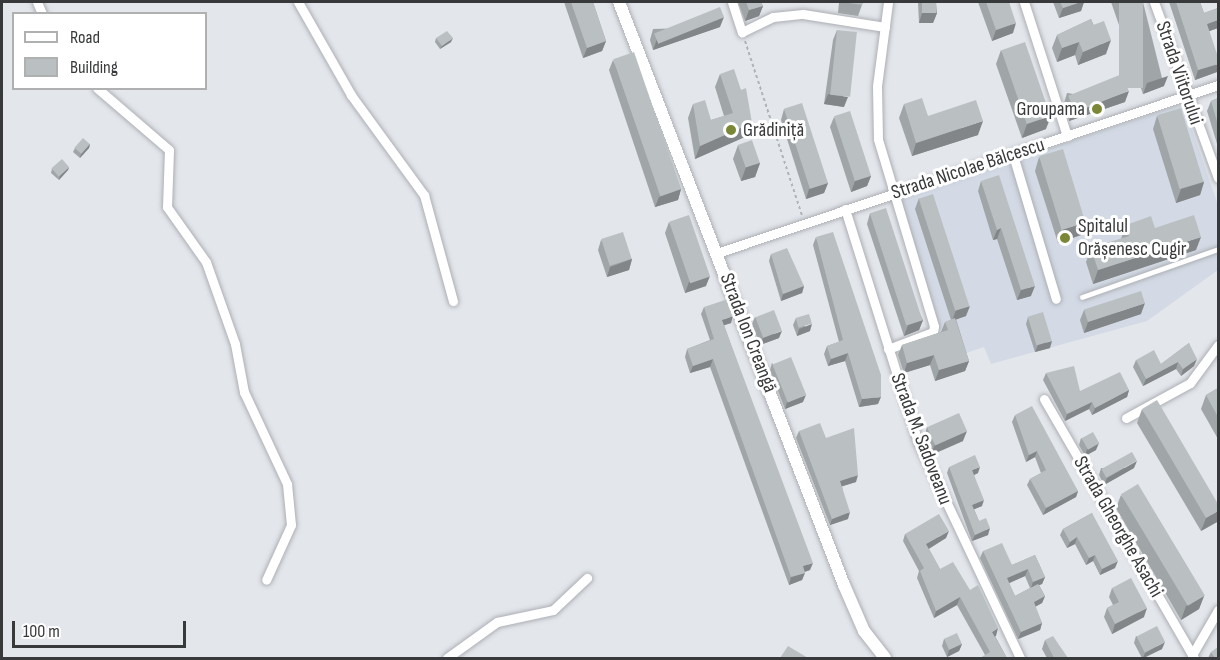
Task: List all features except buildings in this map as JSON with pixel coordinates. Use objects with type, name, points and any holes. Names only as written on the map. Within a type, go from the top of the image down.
[{"type":"street","points":[[298,2],[351,95],[424,195],[453,301]]},
{"type":"street","name":"Strada Ion Creangă","points":[[619,2],[859,620],[885,658]]},
{"type":"street","points":[[732,2],[742,32],[773,17],[803,14],[885,27]]},
{"type":"street","points":[[888,2],[876,122],[892,194],[934,326],[933,332],[888,349]]},
{"type":"street","points":[[1024,2],[1067,136]]},
{"type":"street","name":"Strada Viitorului","points":[[1154,2],[1186,96],[1218,178]]},
{"type":"street","name":"Strada Nicolae Bălcescu","points":[[717,253],[1218,85]]},
{"type":"street","points":[[99,90],[169,150],[167,207],[206,262],[235,344],[244,392],[287,484],[291,525],[266,580]]},
{"type":"street","points":[[1013,155],[1056,299]]},
{"type":"street","name":"Strada M. Sadoveanu","points":[[845,209],[918,442],[1020,658]]},
{"type":"street","points":[[1126,418],[1190,383],[1218,345]]},
{"type":"street","name":"Strada Gheorghe Asachi","points":[[1044,399],[1193,657]]},
{"type":"street","points":[[447,658],[497,622],[553,610],[586,578]]},
{"type":"street","name":"Strada Gheorghe Asachi","points":[[1193,657],[1218,610]]},
{"type":"lane","points":[[1082,297],[1218,249]]},
{"type":"path","points":[[742,32],[805,223]]},
{"type":"shaded area","name":"Spitalul Orășenesc Cugir","points":[[1183,104],[1218,205],[1218,270],[1147,321],[991,364],[984,347],[966,353],[955,326],[940,330],[900,198]]},
{"type":"place","name":"Groupama","points":[[1097,109]]},
{"type":"place","name":"Grădiniță","points":[[731,130]]},
{"type":"place","name":"Spitalul Orășenesc Cugir","points":[[1065,238]]}]
